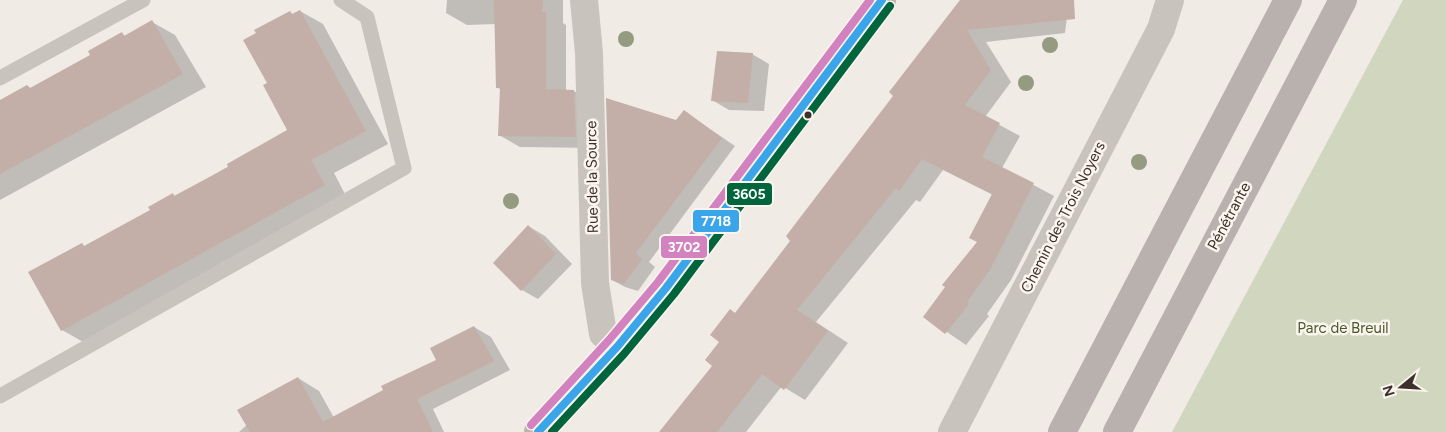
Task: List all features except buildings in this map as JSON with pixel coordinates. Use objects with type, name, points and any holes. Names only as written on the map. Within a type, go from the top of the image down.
[{"type":"main road","points":[[1062,432],[1288,0]]},
{"type":"main road","name":"Pénétrante","points":[[1117,432],[1343,0]]},
{"type":"street","name":"Rue de la Source","points":[[584,0],[589,53],[595,283],[603,334],[617,347]]},
{"type":"street","points":[[538,432],[617,347],[700,243],[882,0]]},
{"type":"street","name":"Chemin des Trois Noyers","points":[[952,432],[1161,29],[1170,0]]},
{"type":"lane","points":[[0,78],[143,0]]},
{"type":"lane","points":[[0,396],[404,168],[367,17],[341,0]]},
{"type":"green space","name":"Parc de Breuil","points":[[1403,0],[1446,0],[1446,432],[1172,432]]},
{"type":"transit line","name":"3702","points":[[531,425],[609,340],[658,282],[870,0]]},
{"type":"transit line","name":"7718","points":[[538,432],[617,347],[666,288],[882,0]]},
{"type":"transit line","name":"3605","points":[[552,432],[624,354],[674,294],[890,6]]}]
